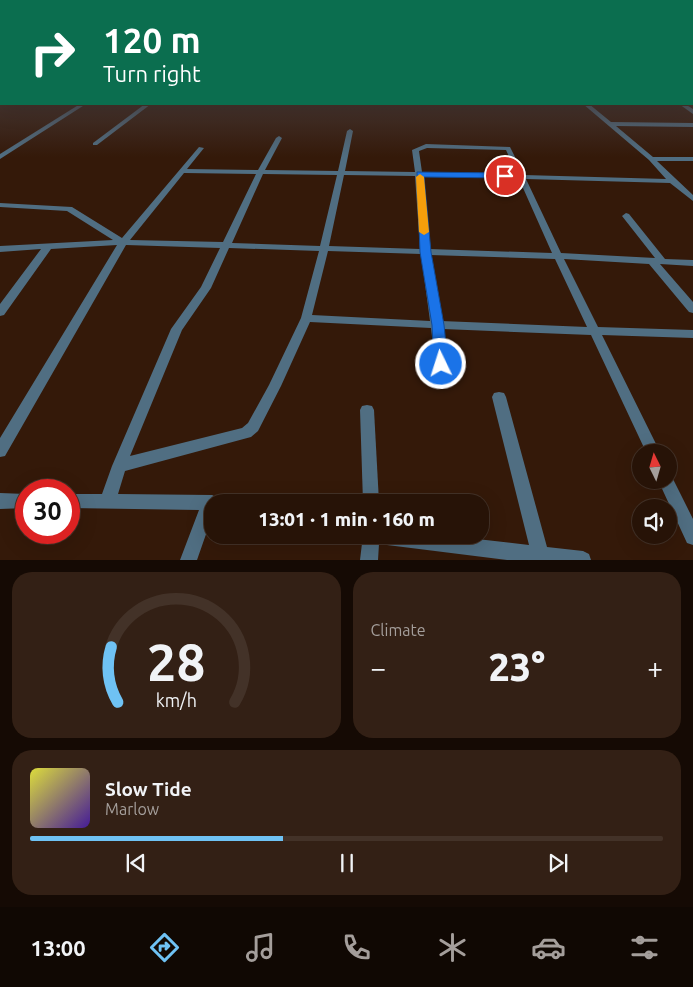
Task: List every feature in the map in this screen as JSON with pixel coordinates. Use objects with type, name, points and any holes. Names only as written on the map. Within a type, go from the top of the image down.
[{"type":"street","points":[[0,156],[81,105]]},
{"type":"street","points":[[95,144],[147,105]]},
{"type":"street","points":[[587,105],[691,196]]},
{"type":"street","points":[[609,124],[693,125]]},
{"type":"street","points":[[119,466],[246,432],[253,427],[275,386],[306,318],[324,249],[350,131]]},
{"type":"street","points":[[108,501],[119,466],[177,329],[206,288],[261,171],[279,138]]},
{"type":"street","points":[[441,364],[438,325],[425,252],[420,174],[415,150],[420,147],[508,148],[649,444]]},
{"type":"street","points":[[0,451],[123,242],[201,148]]},
{"type":"street","points":[[651,159],[693,159]]},
{"type":"street","points":[[182,171],[522,176],[672,181]]},
{"type":"street","points":[[0,205],[69,209],[123,242]]},
{"type":"street","points":[[626,216],[693,309]]},
{"type":"street","points":[[0,248],[123,242],[558,256],[693,263]]},
{"type":"street","points":[[0,312],[48,247]]},
{"type":"street","points":[[306,318],[438,325],[693,334]]},
{"type":"street","points":[[499,397],[541,557]]},
{"type":"street","points":[[367,410],[371,494]]},
{"type":"street","points":[[670,489],[693,537]]},
{"type":"street","points":[[0,501],[15,501]]},
{"type":"street","points":[[80,501],[204,503]]},
{"type":"street","points":[[188,560],[204,520]]},
{"type":"street","points":[[368,560],[371,544]]},
{"type":"street","points":[[441,544],[541,557],[584,560]]},
{"type":"slow traffic","points":[[420,177],[424,232]]},
{"type":"route","points":[[441,364],[438,325],[425,252],[420,174],[505,176]]}]
